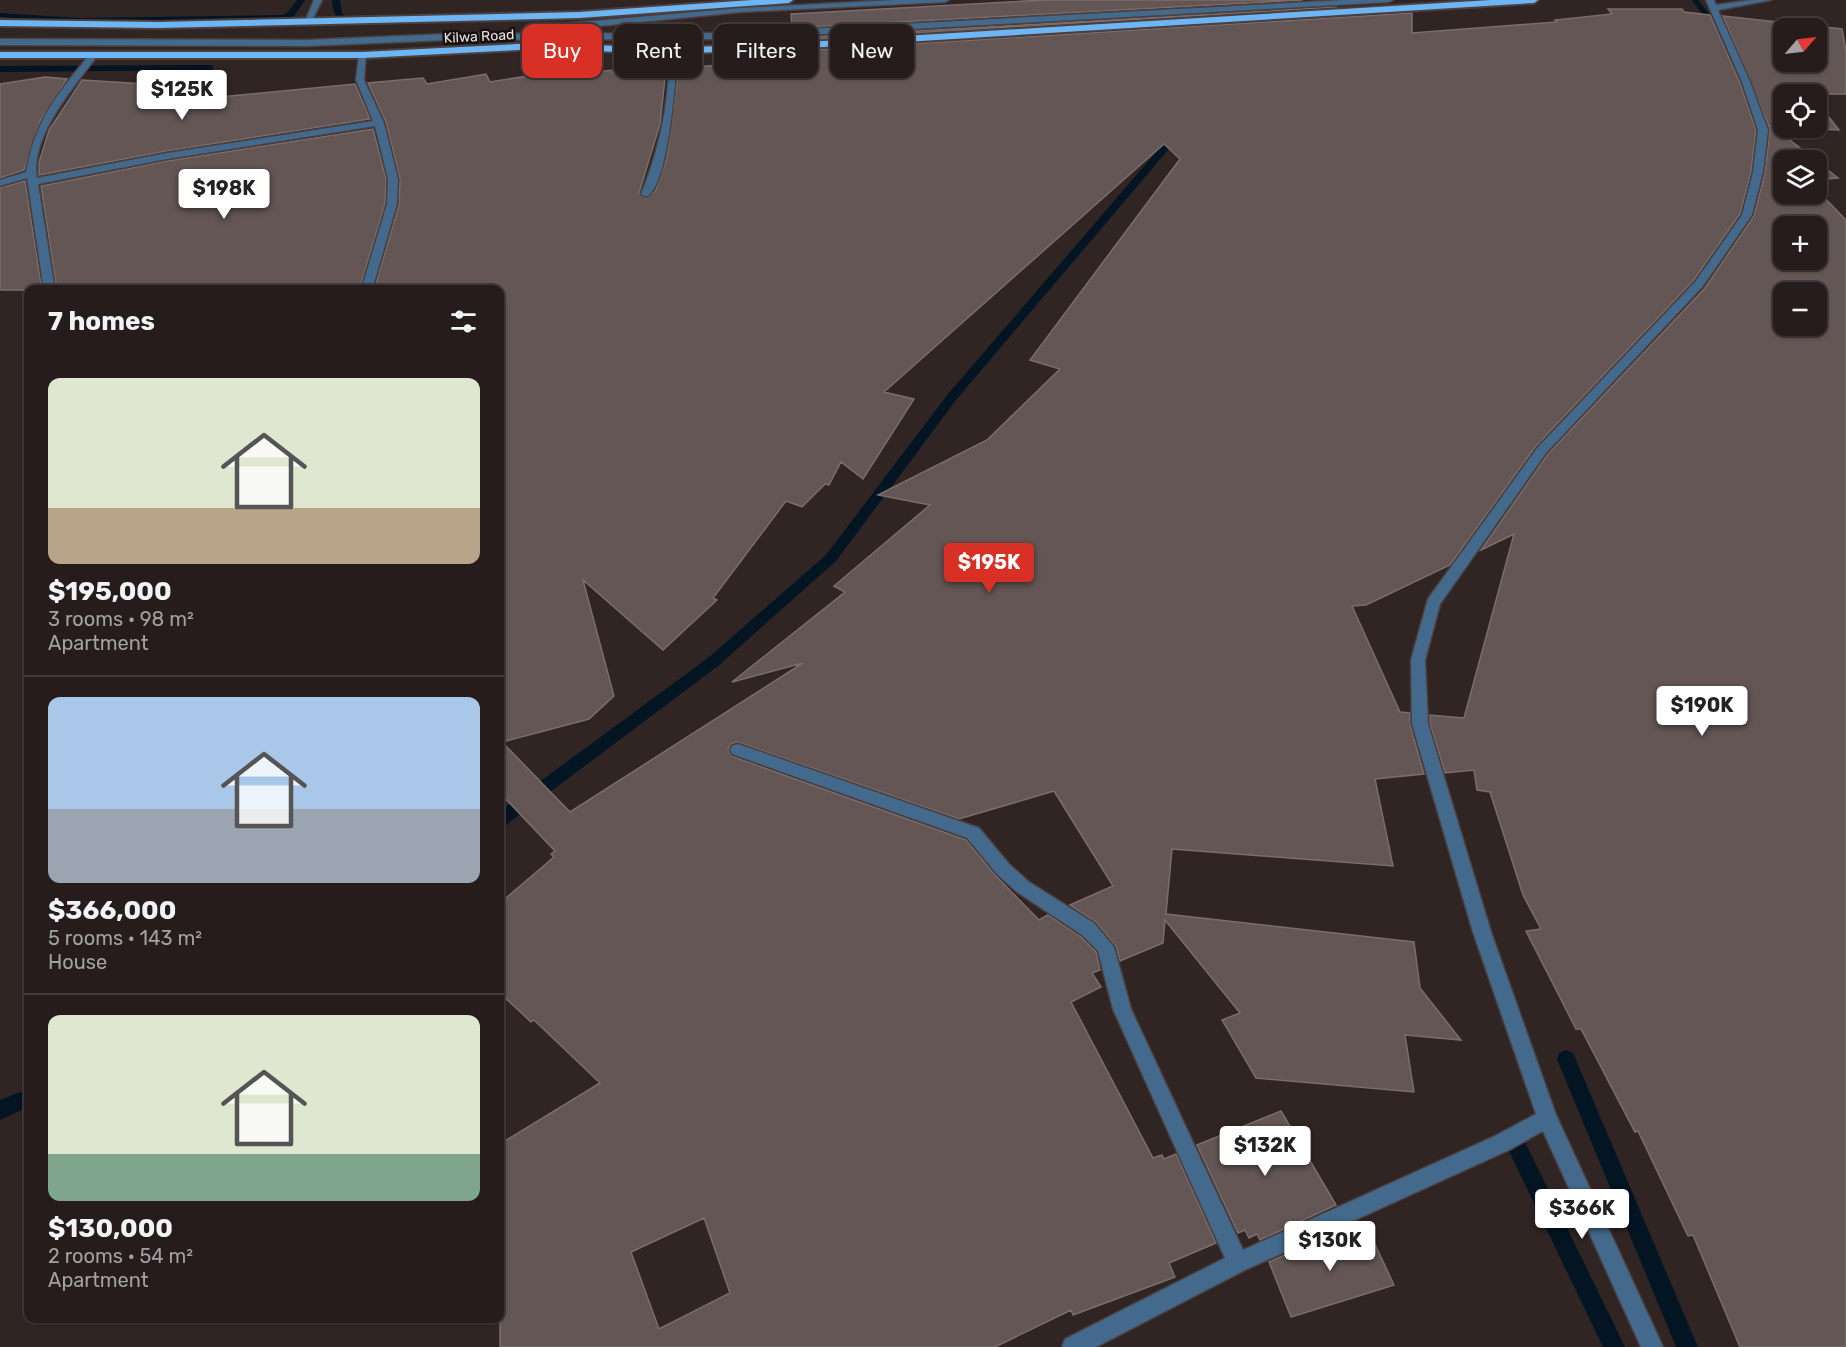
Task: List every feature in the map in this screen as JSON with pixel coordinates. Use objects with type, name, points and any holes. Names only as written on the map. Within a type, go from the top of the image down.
[{"type":"highway","name":"Kilwa Road","points":[[0,23],[159,25],[579,15],[789,0]]},
{"type":"highway","name":"Kilwa Road","points":[[702,50],[1534,0]]},
{"type":"highway","name":"Kilwa Road","points":[[0,55],[363,56],[538,46],[614,49]]},
{"type":"street","points":[[307,22],[318,0]]},
{"type":"street","points":[[447,37],[741,10],[945,0]]},
{"type":"street","points":[[0,42],[307,43],[447,37],[736,36],[1389,0]]},
{"type":"street","points":[[1652,1347],[1547,1118],[1482,932],[1420,724],[1418,660],[1433,603],[1542,450],[1699,284],[1747,215],[1758,171],[1763,130],[1746,82],[1711,4],[1767,0]]},
{"type":"street","points":[[49,285],[33,178],[35,150],[52,108],[93,56]]},
{"type":"street","points":[[363,56],[360,80],[379,123],[393,179],[392,204],[368,285]]},
{"type":"street","points":[[646,194],[659,168],[665,142],[671,78]]},
{"type":"street","points":[[0,183],[379,123]]},
{"type":"street","points":[[738,750],[973,833],[1003,869],[1023,887],[1088,929],[1105,947],[1122,1009],[1238,1263]]},
{"type":"street","points":[[1073,1347],[1238,1263],[1502,1143],[1547,1118]]},
{"type":"building","points":[[1044,0],[1303,0],[830,24],[830,26],[818,27],[818,24],[792,24],[791,14]]},
{"type":"building","points":[[1337,7],[914,33],[914,31]]},
{"type":"building","points":[[1608,9],[1682,9],[1684,12],[1710,15],[1740,83],[1756,130],[1751,172],[1740,214],[1693,281],[1536,446],[1450,565],[1366,605],[1352,606],[1400,712],[1410,713],[1410,725],[1424,774],[1375,779],[1393,866],[1172,849],[1166,914],[1414,942],[1420,988],[1461,1040],[1405,1035],[1414,1092],[1256,1078],[1222,1020],[1240,1013],[1165,920],[1163,943],[1120,961],[1116,946],[1096,922],[1070,905],[1113,886],[1054,791],[959,819],[737,742],[731,744],[728,749],[731,756],[966,840],[995,875],[1039,920],[1048,915],[1081,937],[1096,952],[1100,970],[1092,973],[1101,987],[1071,1002],[1153,1158],[1162,1155],[1164,1159],[1176,1154],[1216,1243],[1169,1263],[1175,1277],[1073,1315],[1071,1310],[995,1347],[500,1347],[500,1323],[504,1323],[504,1142],[600,1083],[534,1020],[531,1022],[504,997],[504,900],[554,857],[551,854],[555,851],[504,797],[504,744],[570,812],[803,663],[732,682],[845,592],[834,586],[930,505],[878,495],[987,440],[1060,369],[1030,360],[1180,159],[1164,144],[884,392],[914,399],[863,479],[841,462],[829,485],[825,484],[802,507],[786,501],[713,598],[717,600],[663,650],[583,580],[614,696],[589,719],[504,741],[504,285],[375,285],[399,205],[400,179],[386,122],[368,83],[423,78],[427,84],[486,74],[490,82],[522,77],[602,78],[602,71],[614,70],[614,78],[665,78],[660,124],[639,193],[646,199],[656,190],[667,157],[678,78],[702,78],[702,66],[714,66],[714,78],[818,78],[818,50],[830,49],[830,78],[914,78],[914,44],[1412,13],[1412,33],[1557,22],[1555,20],[1612,14]],"holes":[[[704,1218],[730,1293],[659,1329],[631,1252]]]},
{"type":"building","points":[[1723,16],[1773,21],[1773,72],[1827,72],[1827,27],[1842,29],[1846,51],[1846,94],[1827,94],[1827,84],[1773,84],[1773,126],[1771,126],[1773,138],[1787,138],[1803,150],[1773,150],[1773,204],[1827,204],[1827,200],[1846,220],[1846,1347],[1740,1347],[1693,1235],[1688,1236],[1638,1131],[1635,1132],[1581,1029],[1576,1029],[1526,931],[1541,929],[1523,895],[1490,792],[1477,790],[1474,770],[1445,773],[1430,724],[1430,715],[1464,718],[1514,534],[1481,550],[1548,454],[1705,288],[1754,216],[1765,173],[1770,129]]},
{"type":"building","points":[[830,36],[830,39],[818,39],[818,37]]},
{"type":"building","points":[[45,77],[67,79],[40,121],[24,170],[0,178],[0,84]]},
{"type":"building","points":[[82,80],[145,84],[147,104],[355,84],[370,119],[167,151],[39,175],[39,162],[49,130]]},
{"type":"building","points":[[1827,115],[1839,130],[1827,129]]},
{"type":"building","points":[[373,129],[386,179],[385,204],[361,285],[56,285],[41,186],[167,161]]},
{"type":"building","points":[[1827,170],[1838,178],[1827,179]]},
{"type":"building","points":[[25,181],[41,285],[24,285],[24,290],[0,290],[0,188]]},
{"type":"building","points":[[1281,1111],[1336,1205],[1260,1240],[1257,1234],[1249,1238],[1245,1230],[1238,1233],[1197,1145]]},
{"type":"building","points":[[1348,1226],[1359,1244],[1373,1240],[1394,1285],[1291,1317],[1269,1262]]},
{"type":"waterway","points":[[0,15],[79,20],[284,17],[291,14],[301,0]]},
{"type":"waterway","points":[[336,0],[338,14],[343,18]]},
{"type":"waterway","points":[[1695,1],[1709,17],[1752,109],[1745,133]]},
{"type":"waterway","points":[[0,69],[210,68]]},
{"type":"waterway","points":[[504,817],[713,662],[831,558],[952,397],[1179,131]]},
{"type":"waterway","points":[[1566,1059],[1687,1347]]},
{"type":"waterway","points":[[0,1110],[24,1100]]},
{"type":"waterway","points":[[1518,1149],[1614,1347]]}]
